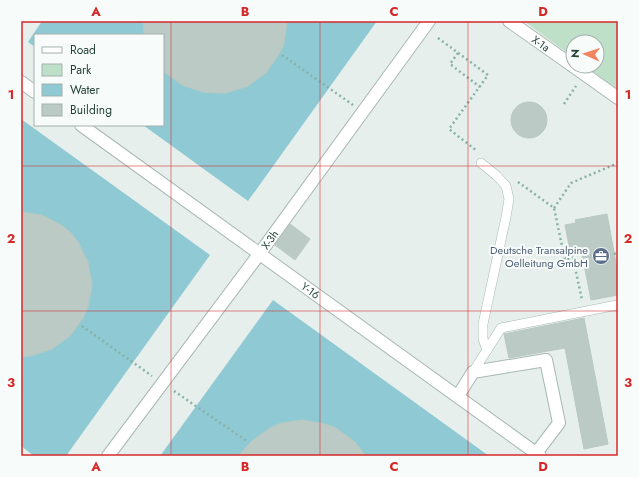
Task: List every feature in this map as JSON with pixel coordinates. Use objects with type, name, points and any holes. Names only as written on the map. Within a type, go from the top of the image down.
[{"type":"street","name":"X-3h","points":[[108,456],[260,254],[429,21]]},
{"type":"street","name":"X-1a","points":[[509,21],[565,60]]},
{"type":"street","name":"X-1a","points":[[585,74],[618,98]]},
{"type":"street","points":[[21,82],[34,91]]},
{"type":"street","name":"Y-16","points":[[81,126],[458,396],[537,455]]},
{"type":"street","points":[[458,396],[473,372],[546,360],[559,423],[537,455]]},
{"type":"lane","points":[[481,163],[496,175],[506,186],[509,199],[483,324],[483,340],[487,350]]},
{"type":"lane","points":[[473,372],[501,328],[617,305]]},
{"type":"path","points":[[438,38],[488,75]]},
{"type":"path","points":[[458,53],[450,64],[480,87]]},
{"type":"path","points":[[282,55],[363,112]]},
{"type":"path","points":[[564,104],[585,74]]},
{"type":"path","points":[[554,208],[572,183],[618,163]]},
{"type":"path","points":[[614,254],[618,253]]},
{"type":"path","points":[[82,326],[248,442]]},
{"type":"green space","points":[[524,21],[618,21],[618,90],[597,74],[605,74],[605,34],[565,34],[565,51]]},
{"type":"water","points":[[42,21],[377,21],[248,201],[144,126],[164,126],[164,34],[34,34],[34,46],[28,42]]},
{"type":"water","points":[[21,119],[210,255],[66,456],[34,456],[21,446]]},
{"type":"water","points":[[273,300],[489,456],[160,456]]},
{"type":"building","points":[[143,21],[287,21],[284,44],[266,73],[248,86],[226,93],[203,92],[182,85],[164,72],[164,34],[144,34]]},
{"type":"building","points":[[533,102],[542,107],[546,113],[546,127],[542,133],[533,138],[525,138],[516,133],[512,127],[511,116],[516,107],[522,103]]},
{"type":"building","points":[[21,212],[42,215],[63,226],[71,233],[78,242],[88,262],[92,285],[88,307],[83,318],[70,336],[52,349],[30,356],[21,357]]},
{"type":"building","points":[[607,214],[618,274],[618,295],[591,300],[582,254],[571,256],[565,225],[576,223],[575,220]]},
{"type":"building","points":[[290,224],[310,239],[295,260],[275,245]]},
{"type":"building","points":[[584,318],[608,444],[584,449],[565,348],[509,358],[504,334]]},
{"type":"building","points":[[303,420],[325,424],[336,428],[354,441],[366,456],[238,456],[252,441],[270,428],[281,423]]},
{"type":"place","name":"Deutsche Transalpine Oelleitung GmbH","points":[[601,256]]}]
